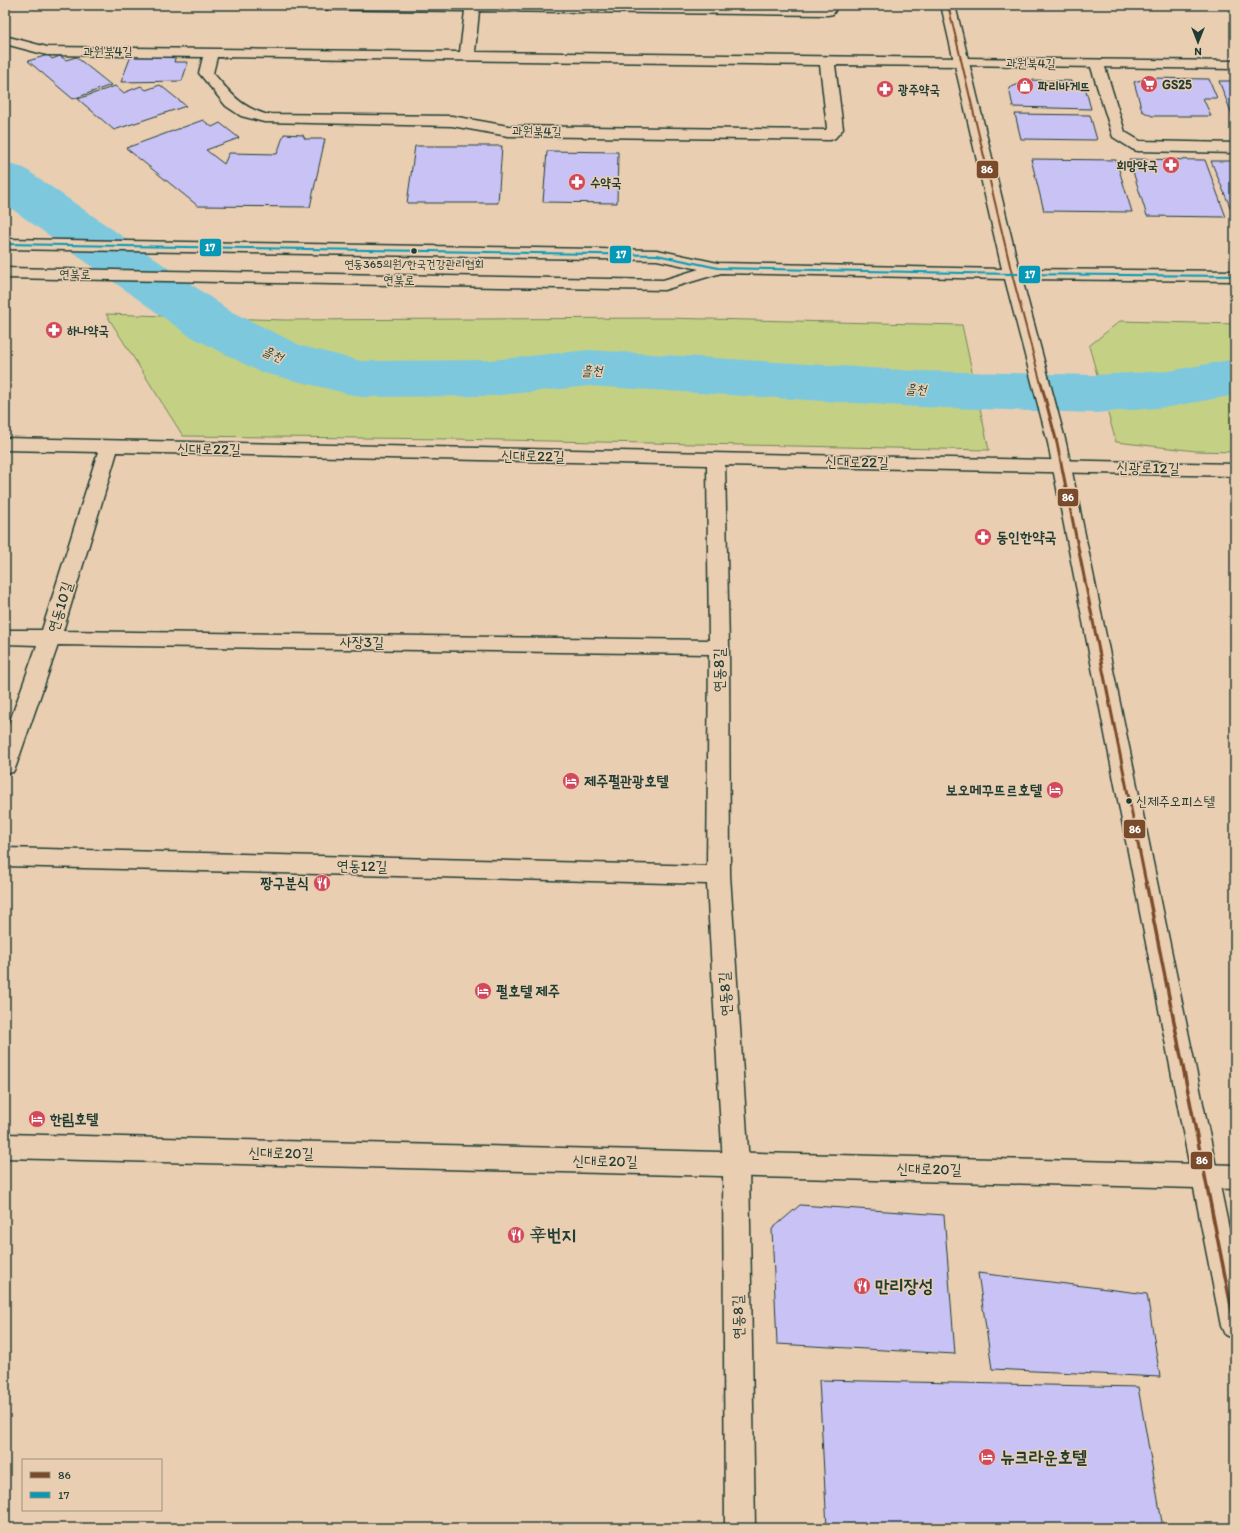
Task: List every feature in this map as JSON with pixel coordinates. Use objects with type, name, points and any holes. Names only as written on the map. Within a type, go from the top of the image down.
[{"type":"street","points":[[291,5],[828,8]]},
{"type":"street","points":[[948,5],[1012,274],[1062,466],[1235,1326]]},
{"type":"street","points":[[467,55],[473,6]]},
{"type":"street","name":"과원북4길","points":[[6,41],[47,51],[467,55],[1235,66]]},
{"type":"street","name":"과원북4길","points":[[211,52],[206,73],[231,103],[246,113],[264,118],[452,121],[508,131],[830,135],[835,128],[827,60]]},
{"type":"street","points":[[1097,64],[1118,134],[1137,146],[1235,148]]},
{"type":"street","name":"연북로","points":[[5,244],[658,255],[718,268],[1012,274],[1235,276]]},
{"type":"street","name":"연북로","points":[[5,273],[664,285],[718,268]]},
{"type":"street","name":"신대로22길","points":[[5,444],[716,460],[1062,466]]},
{"type":"street","name":"연동10길","points":[[5,766],[50,638],[109,447]]},
{"type":"street","name":"연동8길","points":[[716,460],[719,647],[718,875],[736,1164],[740,1528]]},
{"type":"street","name":"신광로12길","points":[[1062,466],[1235,470]]},
{"type":"street","name":"사장3길","points":[[5,637],[719,647]]},
{"type":"street","name":"연동12길","points":[[5,857],[718,875]]},
{"type":"street","name":"신대로20길","points":[[5,1146],[1235,1177]]},
{"type":"green space","points":[[106,314],[284,320],[665,318],[962,325],[989,450],[452,439],[183,436]]},
{"type":"green space","points":[[1120,321],[1235,324],[1235,452],[1196,451],[1116,442],[1089,346]]},
{"type":"building","points":[[48,55],[52,59],[60,56],[66,60],[76,57],[111,85],[73,99],[28,61]]},
{"type":"building","points":[[176,55],[174,62],[188,62],[182,81],[121,82],[131,56]]},
{"type":"building","points":[[1149,78],[1209,79],[1217,98],[1203,98],[1211,116],[1152,116],[1142,111],[1134,82]]},
{"type":"building","points":[[1029,80],[1071,81],[1072,87],[1085,87],[1091,109],[1013,107],[1009,88]]},
{"type":"building","points":[[1219,81],[1235,81],[1235,117],[1233,117]]},
{"type":"building","points":[[160,85],[186,106],[114,130],[78,99],[115,86],[123,93],[141,86],[146,90]]},
{"type":"building","points":[[1015,114],[1090,115],[1097,140],[1021,139]]},
{"type":"building","points":[[203,120],[212,127],[220,123],[239,138],[206,150],[224,164],[229,153],[277,154],[284,134],[303,135],[305,139],[325,139],[310,207],[198,206],[126,148]]},
{"type":"building","points":[[415,146],[502,146],[498,203],[407,203]]},
{"type":"building","points":[[547,151],[618,152],[617,203],[543,202]]},
{"type":"building","points":[[1031,159],[1116,160],[1132,212],[1044,211]]},
{"type":"building","points":[[1129,159],[1205,160],[1226,217],[1147,216]]},
{"type":"building","points":[[1211,161],[1235,161],[1235,214],[1233,214]]},
{"type":"building","name":"만리장성","points":[[800,1205],[944,1215],[955,1354],[777,1344],[772,1229]]},
{"type":"building","points":[[978,1273],[1147,1294],[1160,1377],[992,1369]]},
{"type":"building","name":"뉴크라운호텔","points":[[819,1380],[1138,1387],[1163,1528],[827,1528]]},
{"type":"waterway","name":"흘천","points":[[5,179],[209,323],[281,359],[361,379],[491,378],[589,368],[918,389],[1095,394],[1169,389],[1235,377]]},
{"type":"transit line","name":"86","points":[[948,5],[1012,274],[1057,443],[1235,1326]]},
{"type":"transit line","name":"17","points":[[5,244],[657,255],[718,268],[1012,274],[1235,276]]},
{"type":"place","name":"GS25","points":[[1149,84]]},
{"type":"place","name":"파리바게뜨","points":[[1025,86]]},
{"type":"place","name":"광주약국","points":[[885,89]]},
{"type":"place","name":"희망약국","points":[[1171,165]]},
{"type":"place","name":"수약국","points":[[577,182]]},
{"type":"place","name":"연동365의원/한국건강관리협회","points":[[414,251]]},
{"type":"place","name":"하나약국","points":[[54,330]]},
{"type":"place","name":"동인한약국","points":[[983,537]]},
{"type":"place","name":"제주펄관광호텔","points":[[571,781]]},
{"type":"place","name":"보오메꾸뜨르호텔","points":[[1055,790]]},
{"type":"place","name":"신제주오피스텔","points":[[1129,801]]},
{"type":"place","name":"짱구분식","points":[[322,883]]},
{"type":"place","name":"펄호텔 제주","points":[[483,991]]},
{"type":"place","name":"한림호텔","points":[[37,1119]]},
{"type":"place","name":"辛번지","points":[[516,1235]]},
{"type":"place","name":"만리장성","points":[[862,1286]]},
{"type":"place","name":"뉴크라운호텔","points":[[987,1457]]}]
